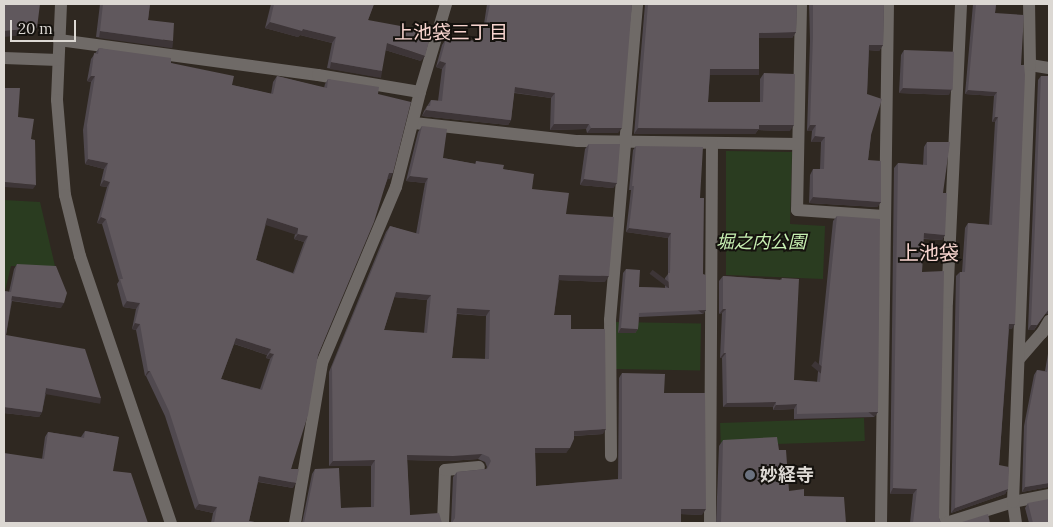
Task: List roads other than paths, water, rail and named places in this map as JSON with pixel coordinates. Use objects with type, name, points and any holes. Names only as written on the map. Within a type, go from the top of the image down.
[{"type":"street","points":[[62,4],[58,60],[60,148],[65,195],[71,223],[171,523]]},
{"type":"street","points":[[295,523],[322,363],[396,187],[414,123],[420,92],[446,4]]},
{"type":"street","points":[[611,456],[610,320],[637,4]]},
{"type":"street","points":[[801,4],[798,210],[884,216]]},
{"type":"street","points":[[881,523],[888,4]]},
{"type":"street","points":[[961,4],[946,302],[945,523],[1013,502],[1049,495]]},
{"type":"street","points":[[1016,523],[1013,502],[1030,65],[1029,4]]},
{"type":"street","points":[[59,40],[318,75],[420,92]]},
{"type":"street","points":[[4,58],[58,60]]},
{"type":"street","points":[[1030,65],[1049,68]]},
{"type":"street","points":[[414,123],[578,141],[798,144]]},
{"type":"street","points":[[710,523],[712,144]]},
{"type":"street","points":[[1019,360],[1042,333],[1049,321]]},
{"type":"street","points":[[444,523],[445,470],[479,467]]},
{"type":"place","name":"妙経寺","points":[[750,475]]},
{"type":"district","name":"上池袋三丁目","points":[[451,33]]},
{"type":"district","name":"上池袋","points":[[929,252]]},
{"type":"park label","name":"堀之内公園","points":[[761,242]]}]
